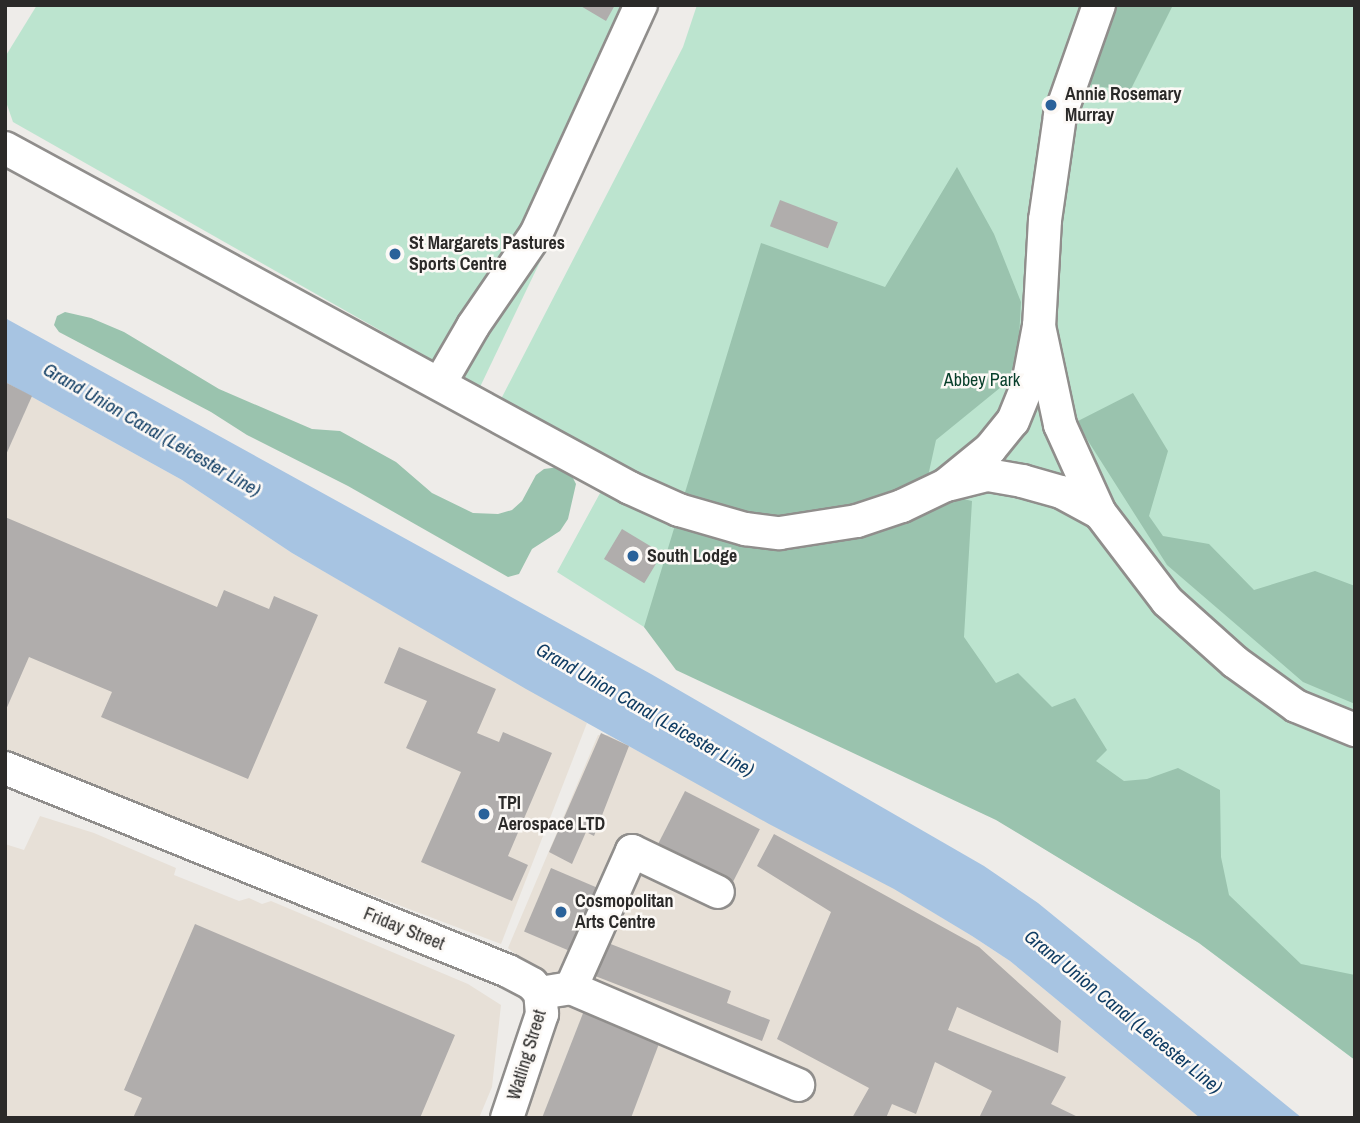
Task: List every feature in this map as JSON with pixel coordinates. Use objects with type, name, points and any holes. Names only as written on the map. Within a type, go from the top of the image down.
[{"type":"street","points":[[440,383],[473,327],[536,234],[641,5]]},
{"type":"street","points":[[946,485],[990,449],[1013,421],[1028,384],[1038,326],[1045,220],[1060,116],[1099,5]]},
{"type":"street","points":[[5,148],[630,488],[679,510],[745,529],[780,533],[844,524],[902,506],[946,485],[988,475],[1061,492],[1100,513]]},
{"type":"street","points":[[1038,326],[1060,425],[1100,513],[1167,601],[1235,662],[1296,706],[1355,730]]},
{"type":"street","name":"Friday Street","points":[[7,773],[508,971],[532,984],[540,993]]},
{"type":"street","points":[[571,988],[632,851],[718,892]]},
{"type":"street","points":[[540,993],[571,988],[798,1085]]},
{"type":"street","name":"Watling Street","points":[[507,1118],[542,1014],[540,993]]},
{"type":"shaded area","points":[[5,382],[182,480],[292,553],[587,723],[501,944],[5,755]]},
{"type":"shaded area","points":[[598,735],[608,735],[895,889],[972,936],[1010,961],[1200,1118],[515,1118],[561,992],[508,948]]},
{"type":"shaded area","points":[[40,816],[94,833],[176,868],[174,875],[239,901],[249,898],[262,904],[271,901],[468,984],[501,1005],[492,1087],[479,1118],[5,1118],[5,844],[24,850]]},
{"type":"green space","name":"St Margarets Pastures Sports Centre","points":[[37,5],[657,5],[628,78],[480,387],[13,122],[5,99],[5,57]]},
{"type":"green space","name":"Abbey Park","points":[[697,5],[1355,5],[1355,1060],[1199,943],[887,753],[644,627],[557,572],[617,462],[501,399],[683,47]]},
{"type":"green space","points":[[1113,5],[1173,5],[1130,91],[1082,84]]},
{"type":"green space","points":[[957,167],[994,234],[1021,302],[1018,358],[1006,383],[936,440],[925,490],[972,501],[964,637],[996,683],[1018,673],[1052,707],[1075,698],[1107,750],[1096,761],[1124,781],[1147,779],[1178,768],[1220,790],[1221,857],[1229,895],[1301,964],[1355,975],[1355,1060],[1199,943],[996,820],[676,670],[644,627],[761,243],[885,287]]},
{"type":"green space","points":[[65,312],[91,318],[124,332],[219,389],[312,429],[340,431],[396,462],[432,493],[473,513],[498,514],[512,510],[522,501],[536,475],[544,469],[559,467],[571,474],[576,484],[568,519],[560,531],[532,549],[519,574],[508,577],[348,486],[247,435],[211,412],[59,332],[54,325],[57,316]]},
{"type":"green space","points":[[1133,393],[1168,451],[1149,516],[1163,536],[1209,544],[1254,590],[1315,571],[1355,586],[1355,704],[1303,682],[1167,565],[1076,422]]},
{"type":"water","name":"Grand Union Canal (Leicester Line)","points":[[5,318],[651,674],[984,866],[1038,903],[1302,1118],[1200,1118],[1010,961],[972,936],[894,889],[769,824],[526,689],[292,553],[182,480],[5,382]]},
{"type":"building","points":[[579,5],[615,5],[606,21]]},
{"type":"building","points":[[780,200],[838,222],[828,248],[770,226]]},
{"type":"building","points":[[5,382],[32,396],[5,457]]},
{"type":"building","points":[[5,517],[217,607],[224,590],[269,609],[274,596],[318,615],[248,779],[101,717],[112,692],[29,657],[5,712]]},
{"type":"building","name":"South Lodge","points":[[622,529],[662,553],[644,583],[604,559]]},
{"type":"building","name":"TPI Aerospace LTD","points":[[399,647],[496,689],[477,733],[499,742],[503,732],[552,753],[508,856],[528,865],[512,901],[421,862],[461,772],[406,748],[427,701],[384,683]]},
{"type":"building","points":[[601,733],[629,746],[594,836],[586,832],[572,864],[549,852]]},
{"type":"building","points":[[685,791],[760,829],[730,887],[655,849]]},
{"type":"building","points":[[774,834],[979,947],[1061,1021],[1058,1053],[957,1007],[948,1030],[1066,1077],[1051,1104],[1080,1118],[979,1118],[992,1091],[935,1062],[916,1114],[892,1104],[886,1118],[852,1118],[869,1088],[777,1039],[831,912],[757,866]]},
{"type":"building","points":[[551,868],[598,888],[571,951],[524,932]]},
{"type":"building","points":[[195,924],[455,1035],[420,1118],[133,1118],[142,1098],[124,1090]]},
{"type":"building","points":[[603,941],[731,991],[727,1003],[770,1020],[762,1041],[590,974]]},
{"type":"building","points":[[587,1003],[663,1033],[631,1118],[542,1118]]},
{"type":"place","name":"Annie Rosemary Murray","points":[[1051,105]]},
{"type":"place","name":"St Margarets Pastures Sports Centre","points":[[395,254]]},
{"type":"place","name":"South Lodge","points":[[633,556]]},
{"type":"place","name":"TPI Aerospace LTD","points":[[484,814]]},
{"type":"place","name":"Cosmopolitan Arts Centre","points":[[561,912]]}]
